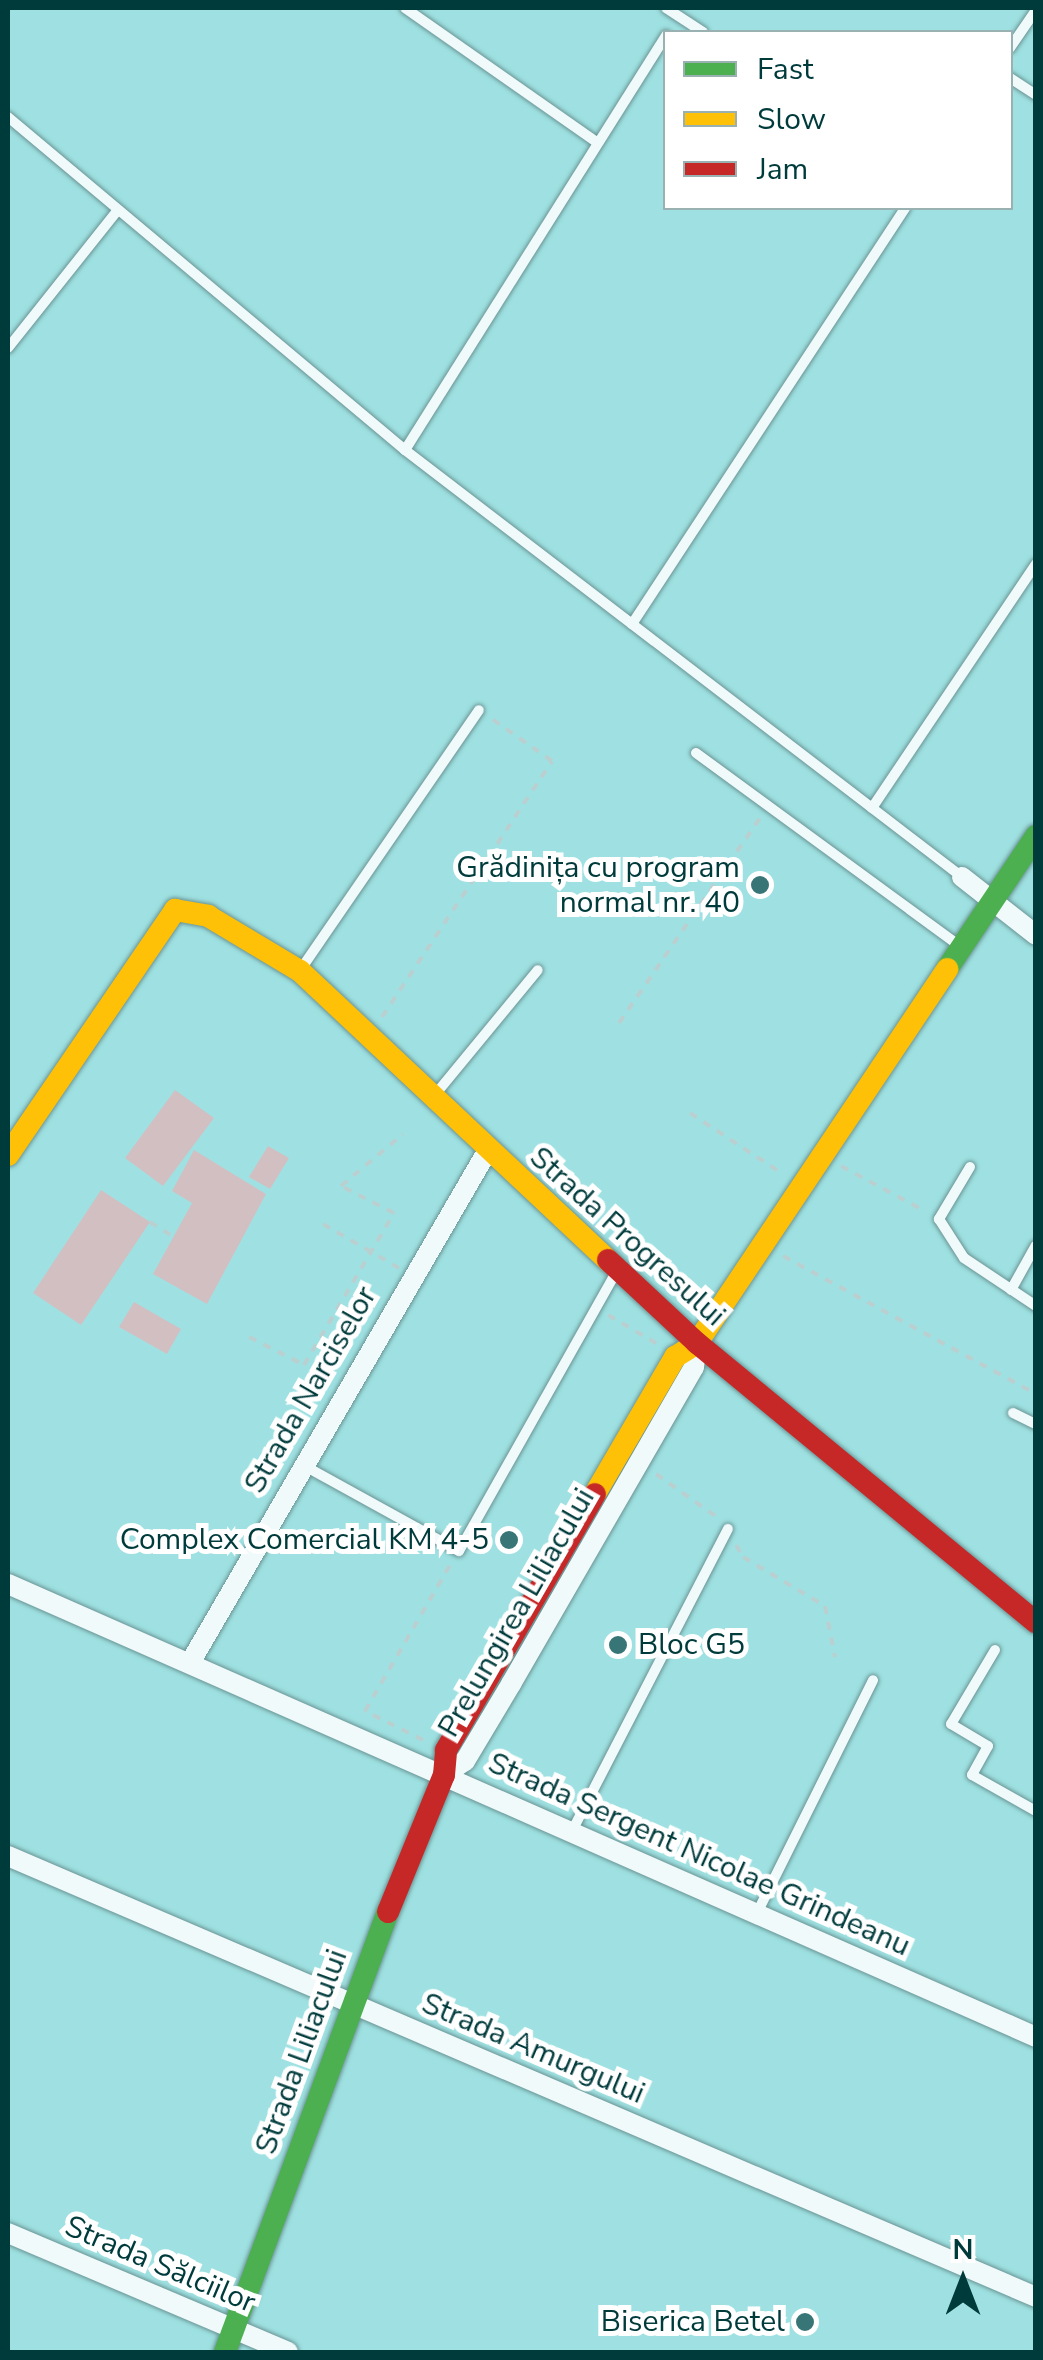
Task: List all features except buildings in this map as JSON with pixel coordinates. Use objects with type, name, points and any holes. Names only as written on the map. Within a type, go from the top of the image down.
[{"type":"street","name":"Prelungirea Liliacului","points":[[444,1775],[446,1750],[675,1357],[697,1343],[819,1154],[1036,836]]},
{"type":"street","points":[[962,877],[1036,934]]},
{"type":"street","name":"Strada Progresului","points":[[8,1155],[175,910],[208,916],[300,971],[432,1099],[697,1343],[1036,1622]]},
{"type":"street","name":"Strada Narciselor","points":[[190,1663],[488,1150]]},
{"type":"street","name":"Prelungirea Liliacului","points":[[444,1775],[465,1762],[694,1367],[697,1343]]},
{"type":"street","name":"Strada Sergent Nicolae Grindeanu","points":[[8,1584],[1036,2037]]},
{"type":"street","name":"Strada Liliacului","points":[[225,2352],[350,2003],[444,1775]]},
{"type":"street","name":"Strada Amurgului","points":[[8,1856],[1036,2297]]},
{"type":"street","name":"Strada Sălciilor","points":[[8,2234],[288,2352]]},
{"type":"lane","points":[[406,8],[595,142]]},
{"type":"lane","points":[[666,8],[700,30]]},
{"type":"lane","points":[[1013,44],[1036,10]]},
{"type":"lane","points":[[669,30],[678,16]]},
{"type":"lane","points":[[405,450],[663,39]]},
{"type":"lane","points":[[1013,80],[1036,94]]},
{"type":"lane","points":[[8,118],[405,450],[962,877]]},
{"type":"lane","points":[[8,348],[117,210]]},
{"type":"lane","points":[[632,624],[904,210]]},
{"type":"lane","points":[[872,808],[1036,564]]},
{"type":"lane","points":[[300,971],[480,710]]},
{"type":"lane","points":[[696,753],[960,946]]},
{"type":"lane","points":[[432,1099],[538,970]]},
{"type":"lane","points":[[970,1167],[939,1219],[964,1258],[1036,1306]]},
{"type":"lane","points":[[1011,1290],[1036,1245]]},
{"type":"lane","points":[[302,1465],[459,1551],[618,1268]]},
{"type":"lane","points":[[1013,1413],[1036,1424]]},
{"type":"lane","points":[[572,1831],[728,1528]]},
{"type":"lane","points":[[995,1650],[951,1724],[988,1746],[972,1775],[1036,1811]]},
{"type":"lane","points":[[757,1913],[873,1680]]},
{"type":"path","points":[[370,1036],[552,761],[480,710]]},
{"type":"path","points":[[618,1022],[768,806]]},
{"type":"path","points":[[690,1114],[799,1185]]},
{"type":"path","points":[[249,1337],[304,1365],[394,1214],[340,1186],[403,1134]]},
{"type":"path","points":[[819,1154],[939,1219]]},
{"type":"path","points":[[150,1222],[174,1237]]},
{"type":"path","points":[[323,1224],[412,1275]]},
{"type":"path","points":[[761,1244],[1036,1394]]},
{"type":"path","points":[[596,1308],[667,1349]]},
{"type":"path","points":[[888,1327],[894,1317]]},
{"type":"path","points":[[638,1464],[710,1506],[728,1528],[743,1557],[825,1606],[835,1658]]},
{"type":"path","points":[[433,1745],[365,1710],[459,1551]]},
{"type":"shaded area","points":[[175,1090],[214,1118],[163,1186],[125,1158]]},
{"type":"shaded area","points":[[268,1146],[289,1158],[270,1189],[249,1177]]},
{"type":"shaded area","points":[[194,1150],[266,1194],[207,1304],[153,1274],[192,1203],[172,1191]]},
{"type":"shaded area","points":[[101,1190],[150,1222],[81,1325],[33,1293]]},
{"type":"shaded area","points":[[134,1302],[181,1329],[167,1354],[119,1327]]},
{"type":"traffic: fast","points":[[947,969],[1036,836]]},
{"type":"traffic: fast","points":[[225,2352],[388,1912]]},
{"type":"traffic: slow","points":[[8,1155],[175,910],[208,916],[300,971],[608,1260]]},
{"type":"traffic: slow","points":[[595,1494],[675,1357],[697,1343],[947,969]]},
{"type":"traffic: jam","points":[[608,1260],[697,1343],[1036,1622]]},
{"type":"traffic: jam","points":[[388,1912],[444,1775],[446,1750],[595,1494]]},
{"type":"place","name":"Grădinița cu program normal nr. 40","points":[[760,885]]},
{"type":"place","name":"Complex Comercial KM 4-5","points":[[509,1540]]},
{"type":"place","name":"Bloc G5","points":[[618,1645]]},
{"type":"place","name":"Biserica Betel","points":[[805,2322]]}]
